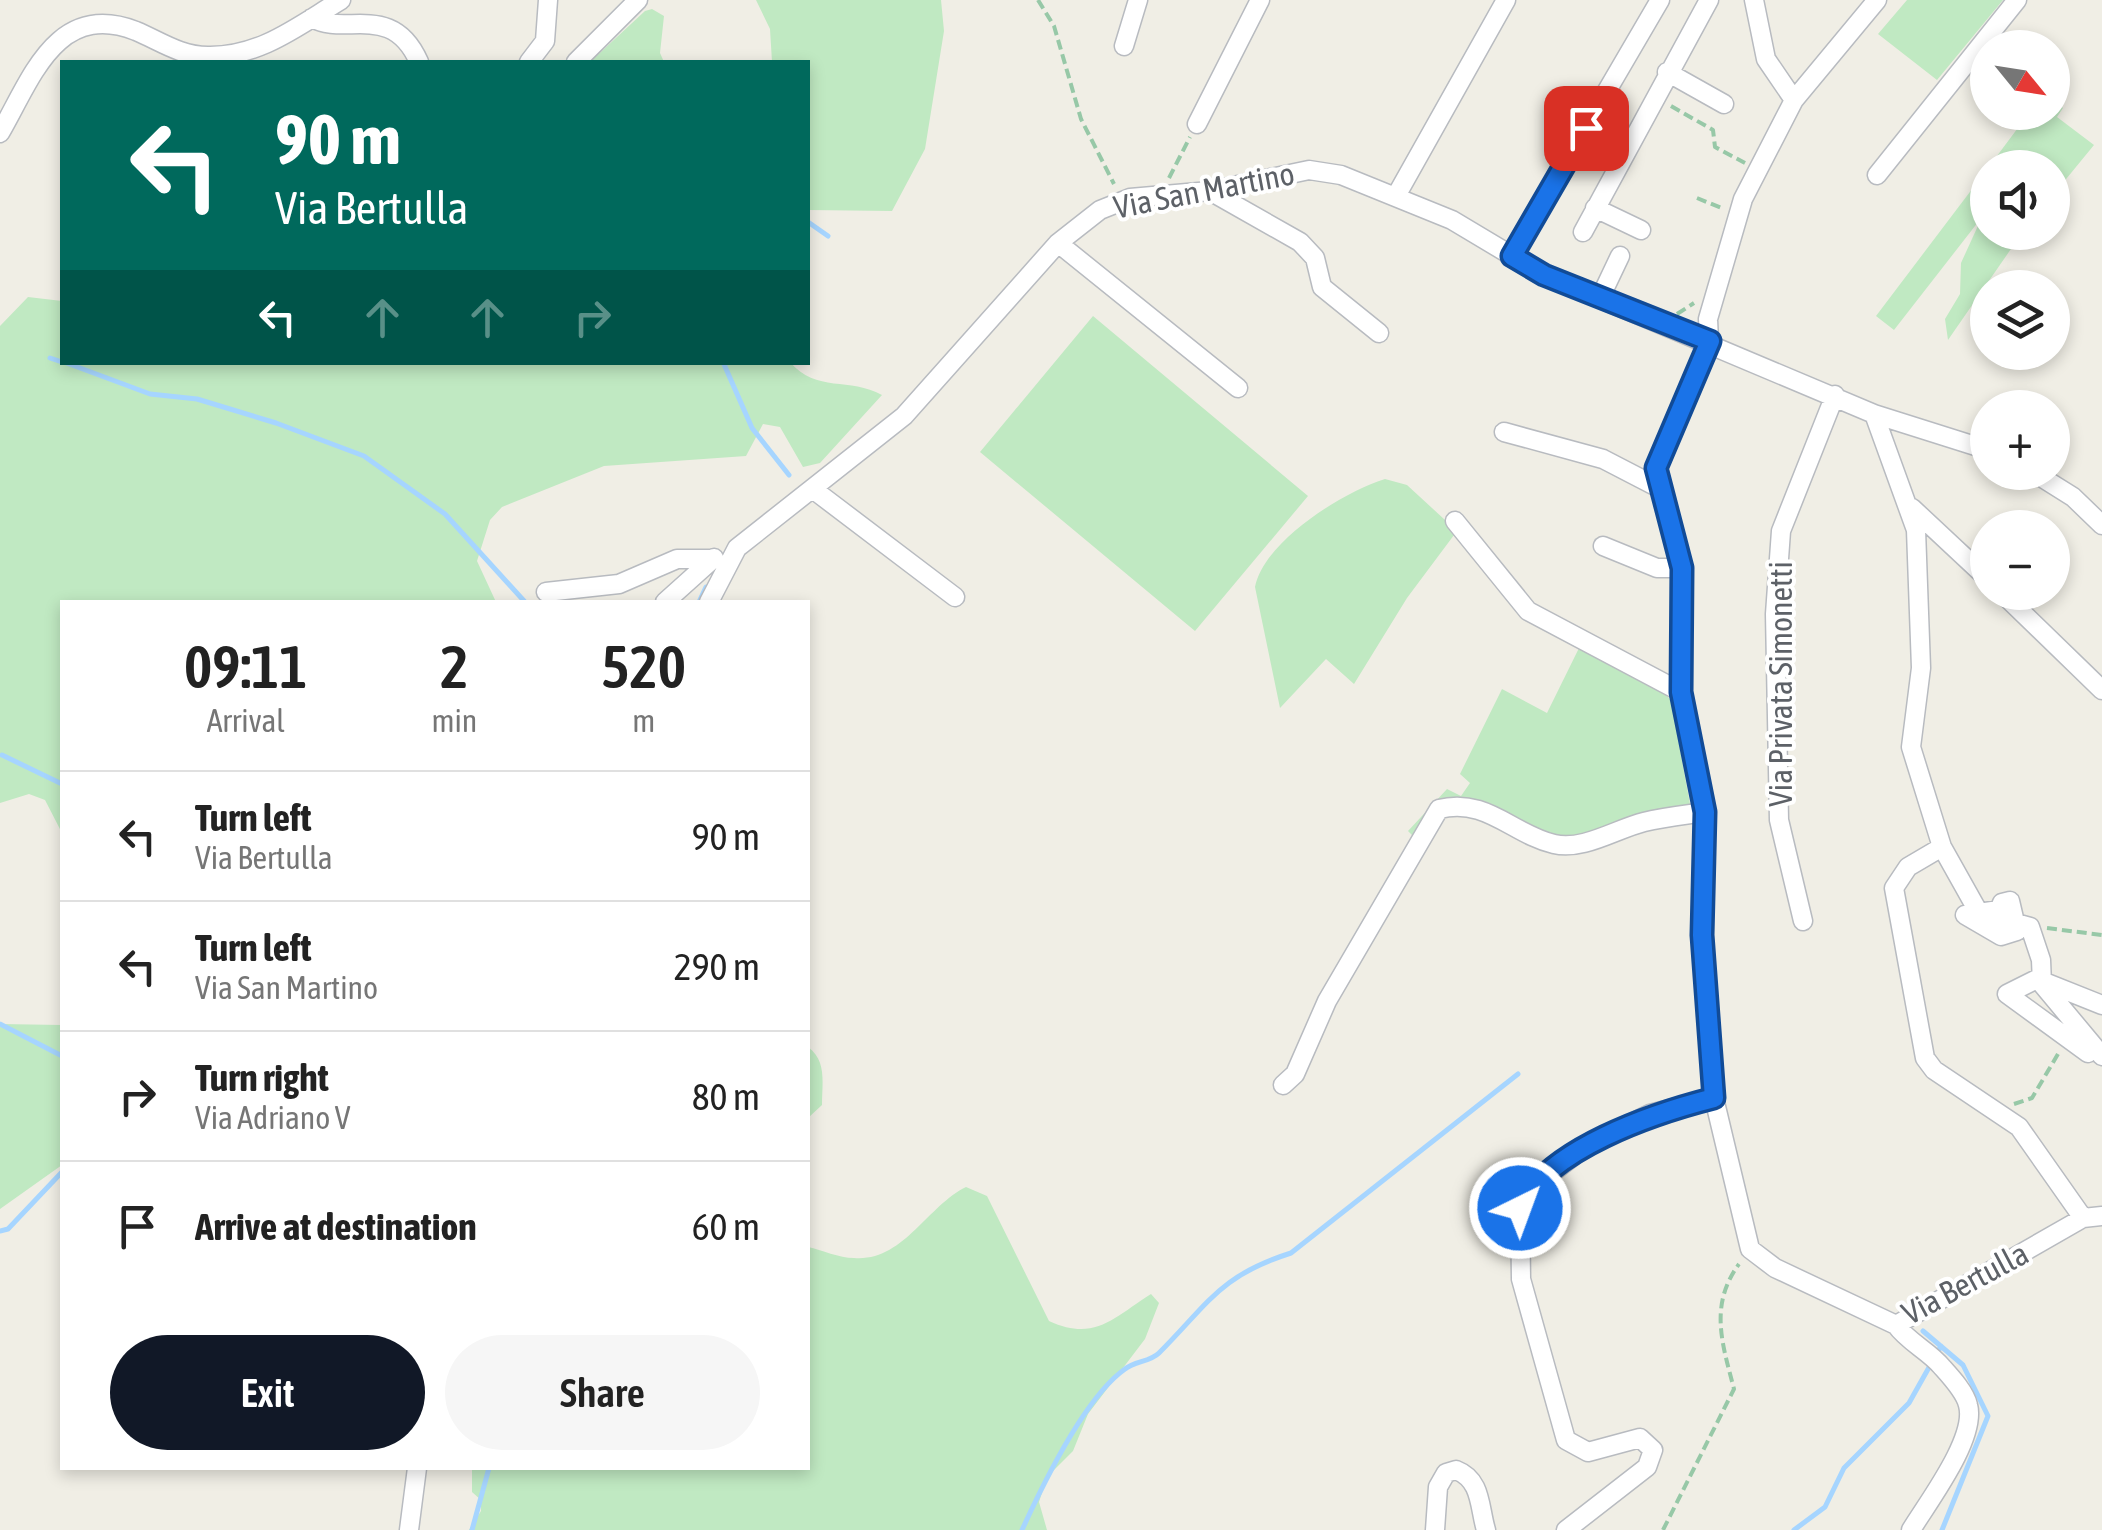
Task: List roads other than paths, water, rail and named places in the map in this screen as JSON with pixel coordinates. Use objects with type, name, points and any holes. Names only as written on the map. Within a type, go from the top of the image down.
[{"type":"street","points":[[0,133],[42,54],[79,28],[121,24],[173,50],[212,56],[260,49],[341,0]]},
{"type":"street","points":[[531,60],[545,41],[548,0]]},
{"type":"street","points":[[578,60],[638,0]]},
{"type":"street","points":[[1124,46],[1138,0]]},
{"type":"street","points":[[1197,124],[1260,0]]},
{"type":"street","points":[[1396,196],[1506,0]]},
{"type":"street","points":[[1512,256],[1660,0]]},
{"type":"street","points":[[1582,232],[1709,0]]},
{"type":"street","points":[[1754,0],[1766,60],[1794,100]]},
{"type":"street","points":[[1566,1530],[1646,1467],[1653,1450],[1640,1438],[1588,1452],[1566,1440],[1521,1278],[1520,1208],[1528,1190],[1588,1145],[1650,1114],[1714,1098],[1702,935],[1705,812],[1681,692],[1682,568],[1659,488],[1659,454],[1710,341],[1708,319],[1744,198],[1794,100],[1877,0]]},
{"type":"street","points":[[1877,175],[2017,0]]},
{"type":"street","points":[[312,18],[370,23],[392,31],[418,60]]},
{"type":"street","points":[[1667,72],[1724,104]]},
{"type":"street","name":"Via San Martino","points":[[710,600],[737,548],[904,416],[1058,243],[1100,210],[1162,193],[1210,192],[1310,170],[1341,175],[1396,196],[1452,220],[1544,275],[1710,341],[1874,414],[1970,444]]},
{"type":"street","points":[[1210,192],[1300,242],[1316,258],[1322,287],[1379,333]]},
{"type":"street","points":[[1595,208],[1641,230]]},
{"type":"street","points":[[1058,243],[1238,388]]},
{"type":"street","points":[[1602,296],[1620,256]]},
{"type":"street","name":"Via Privata Simonetti","points":[[1804,921],[1779,820],[1775,614],[1782,531],[1834,395]]},
{"type":"street","points":[[1874,414],[1912,507],[1921,668],[1911,747],[1942,847],[1979,912],[2023,926],[2041,960],[2042,984]]},
{"type":"street","points":[[1504,432],[1603,459],[1659,488]]},
{"type":"street","points":[[814,490],[955,597]]},
{"type":"street","points":[[2061,490],[2102,526]]},
{"type":"street","points":[[1912,507],[1970,563]]},
{"type":"street","points":[[1455,520],[1528,611],[1681,692]]},
{"type":"street","points":[[1603,546],[1657,568],[1682,568]]},
{"type":"street","points":[[667,600],[712,559],[737,548]]},
{"type":"street","points":[[546,592],[619,584],[676,559],[712,559]]},
{"type":"street","points":[[2020,610],[2102,690]]},
{"type":"street","points":[[1282,1085],[1295,1074],[1327,1001],[1439,809],[1458,804],[1495,814],[1555,844],[1585,842],[1642,822],[1705,812]]},
{"type":"street","points":[[1942,847],[1908,867],[1894,888],[1918,1040],[1934,1070],[2019,1127],[2092,1217]]},
{"type":"street","points":[[2036,979],[2102,1059],[2068,1037],[2007,994],[2036,979]]},
{"type":"street","points":[[2042,984],[2102,1006]]},
{"type":"street","name":"Via Bertulla","points":[[1714,1098],[1750,1249],[1775,1268],[1896,1325],[2092,1217]]},
{"type":"street","points":[[1896,1325],[1939,1363],[1967,1400],[1970,1411],[1970,1423],[1956,1456],[1911,1530]]},
{"type":"street","points":[[409,1530],[417,1470]]},
{"type":"street","points":[[1434,1530],[1438,1487],[1446,1472],[1456,1470],[1470,1477],[1476,1487],[1486,1530]]},
{"type":"waterway","points":[[810,223],[828,236]]},
{"type":"waterway","points":[[50,358],[60,361]]},
{"type":"waterway","points":[[72,365],[150,394],[197,399],[276,423],[364,456],[445,514],[523,600]]},
{"type":"waterway","points":[[724,365],[752,428],[789,475]]},
{"type":"waterway","points":[[700,600],[706,587]]},
{"type":"waterway","points":[[2,755],[60,783]]},
{"type":"waterway","points":[[0,1024],[60,1055]]},
{"type":"waterway","points":[[1022,1530],[1066,1443],[1110,1382],[1129,1366],[1159,1353],[1231,1282],[1291,1253],[1518,1074]]},
{"type":"waterway","points":[[0,1231],[8,1229],[60,1174]]},
{"type":"waterway","points":[[1923,1331],[1963,1365],[1988,1416],[1942,1530]]},
{"type":"waterway","points":[[1794,1530],[1825,1507],[1844,1468],[1909,1403],[1941,1346]]},
{"type":"waterway","points":[[472,1530],[488,1470]]}]
